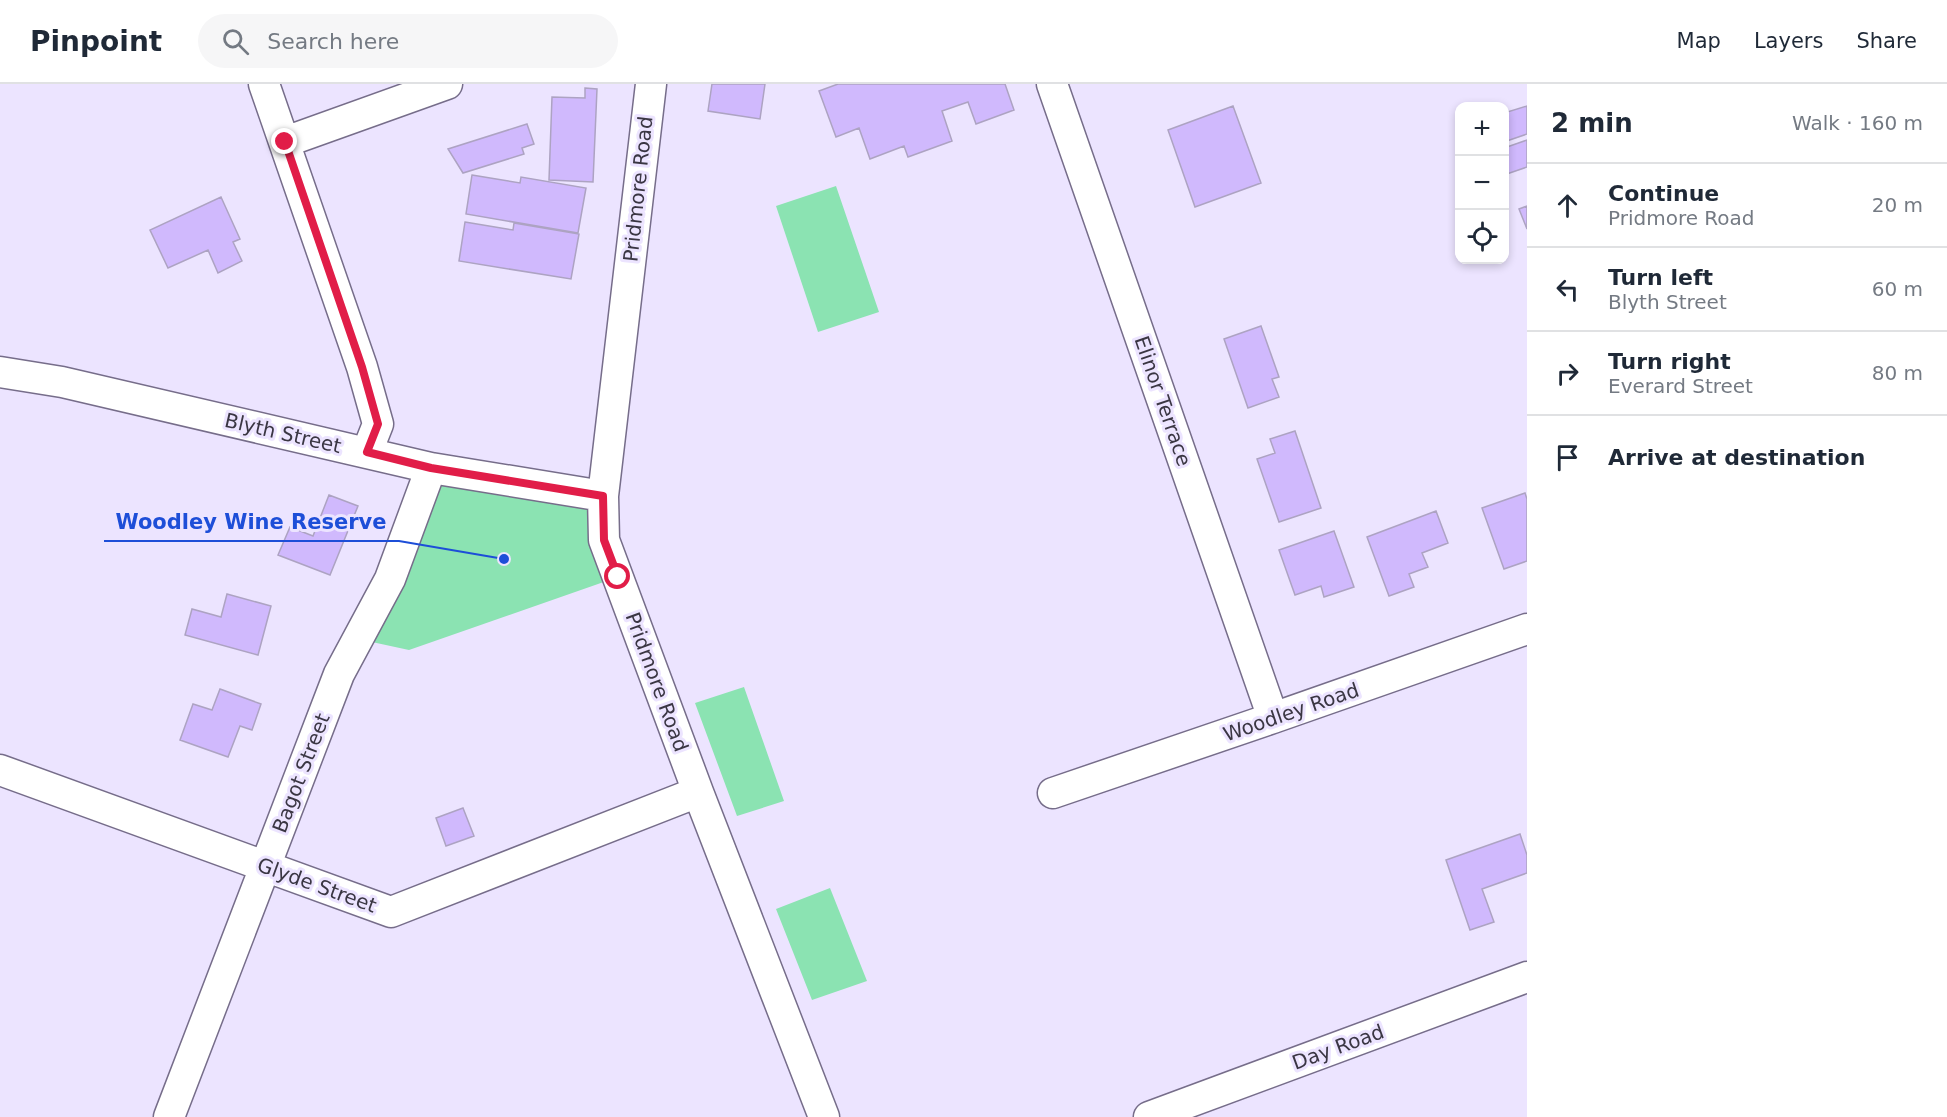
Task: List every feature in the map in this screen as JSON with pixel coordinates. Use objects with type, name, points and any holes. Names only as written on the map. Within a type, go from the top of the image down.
[{"type":"street","points":[[264,84],[362,367],[378,424],[367,452]]},
{"type":"street","points":[[285,142],[447,84]]},
{"type":"street","name":"Pridmore Road","points":[[651,84],[603,496],[604,540],[698,792],[824,1117]]},
{"type":"street","name":"Elinor Terrace","points":[[1052,84],[1273,718]]},
{"type":"street","name":"Blyth Street","points":[[0,372],[62,382],[431,468],[603,496]]},
{"type":"street","name":"Bagot Street","points":[[169,1117],[339,674],[390,579],[431,468]]},
{"type":"street","name":"Woodley Road","points":[[1053,793],[1527,629]]},
{"type":"street","name":"Glyde Street","points":[[0,770],[391,912],[698,792]]},
{"type":"street","name":"Day Road","points":[[1149,1117],[1527,977]]},
{"type":"green space","points":[[836,186],[879,312],[818,332],[776,206]]},
{"type":"green space","points":[[431,468],[603,496],[618,577],[409,650],[358,639]]},
{"type":"green space","points":[[744,687],[784,801],[737,816],[695,703]]},
{"type":"green space","points":[[830,888],[867,981],[812,1000],[776,909]]},
{"type":"building","points":[[712,84],[765,84],[760,119],[708,111]]},
{"type":"building","points":[[838,84],[1005,84],[1014,110],[976,124],[968,102],[942,111],[952,141],[908,157],[904,146],[870,159],[859,128],[836,137],[819,91]]},
{"type":"building","points":[[585,88],[597,89],[593,182],[549,180],[552,97],[585,98]]},
{"type":"building","points":[[1233,106],[1261,183],[1195,207],[1168,130]]},
{"type":"building","points":[[1527,106],[1527,134],[1509,140],[1509,111]]},
{"type":"building","points":[[527,124],[534,144],[522,148],[524,154],[463,173],[448,149]]},
{"type":"building","points":[[1527,140],[1527,167],[1509,173],[1509,146]]},
{"type":"building","points":[[472,175],[520,183],[521,177],[586,188],[578,233],[466,214]]},
{"type":"building","points":[[221,197],[240,239],[233,242],[242,261],[218,273],[208,250],[168,268],[150,230]]},
{"type":"building","points":[[1527,206],[1527,229],[1519,209]]},
{"type":"building","points":[[465,222],[513,230],[514,223],[579,234],[571,279],[459,261]]},
{"type":"building","points":[[1261,326],[1279,377],[1272,379],[1279,397],[1248,408],[1224,339]]},
{"type":"building","points":[[1295,431],[1321,508],[1279,522],[1257,459],[1275,453],[1270,439]]},
{"type":"building","points":[[1525,493],[1527,499],[1527,561],[1504,569],[1482,508]]},
{"type":"building","points":[[329,495],[358,506],[330,575],[278,555],[290,527],[313,536]]},
{"type":"building","points":[[1436,511],[1448,543],[1422,553],[1428,567],[1409,574],[1414,587],[1389,596],[1367,537]]},
{"type":"building","points":[[1334,531],[1354,587],[1324,597],[1321,586],[1295,595],[1279,550]]},
{"type":"building","points":[[227,594],[271,606],[258,655],[185,635],[192,609],[221,617]]},
{"type":"building","points":[[220,689],[261,704],[252,730],[240,726],[228,757],[180,740],[193,704],[212,710]]},
{"type":"building","points":[[463,808],[474,836],[446,846],[436,818]]},
{"type":"building","points":[[1520,834],[1527,855],[1527,873],[1482,889],[1494,922],[1470,930],[1446,860]]},
{"type":"place","name":"Woodley Wine Reserve","points":[[504,559]]},
{"type":"route","points":[[285,142],[362,367],[378,424],[367,452],[431,468],[603,496],[604,540],[618,577]]}]
